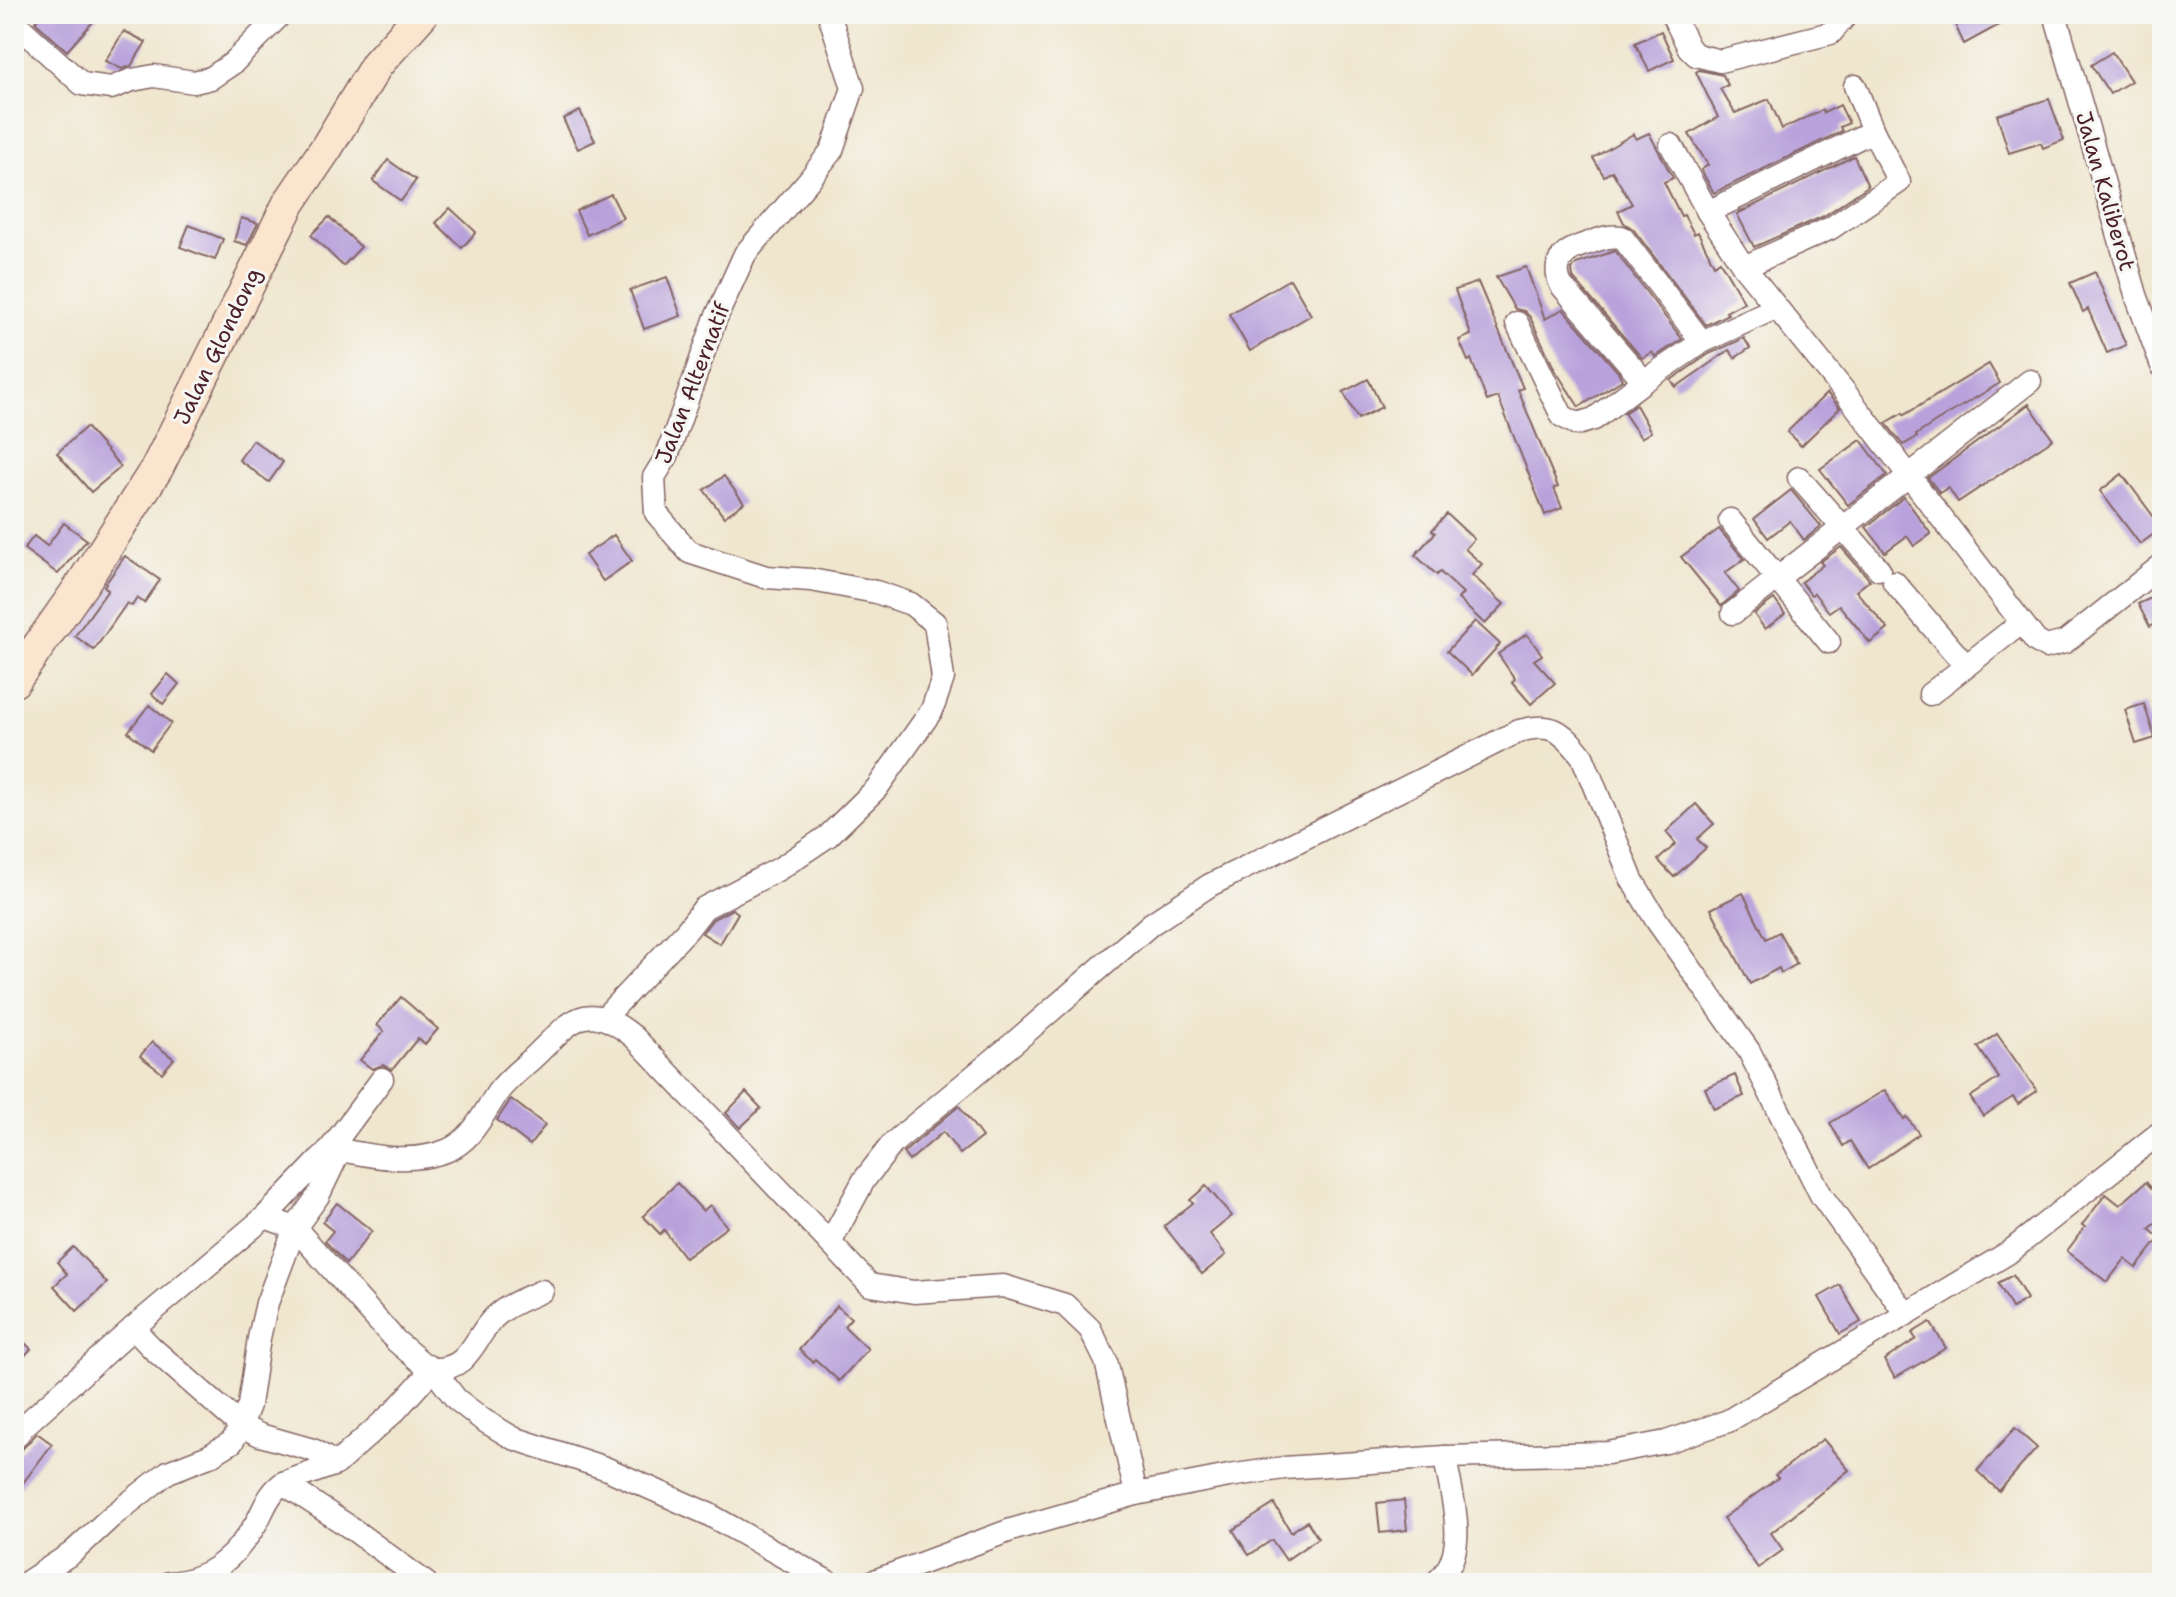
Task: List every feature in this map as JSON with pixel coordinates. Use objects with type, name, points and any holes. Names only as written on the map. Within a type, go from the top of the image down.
[{"type":"main road","name":"Jalan Glondong","points":[[14,681],[83,583],[157,468],[289,203],[377,64],[422,14]]},
{"type":"street","points":[[14,22],[82,84],[111,88],[154,76],[194,82],[211,78],[233,63],[281,14]]},
{"type":"street","name":"Jalan Alternatif","points":[[604,1018],[704,908],[779,869],[828,836],[877,788],[932,710],[943,678],[935,623],[911,604],[876,592],[811,580],[766,577],[689,552],[656,513],[654,477],[667,456],[715,320],[745,254],[832,150],[853,88],[829,14]]},
{"type":"street","points":[[1672,14],[1689,48],[1696,55],[1720,61],[1831,33],[1847,14]]},
{"type":"street","name":"Jalan Kaliberot","points":[[2055,14],[2136,295],[2162,366]]},
{"type":"street","points":[[1744,267],[1831,228],[1899,182],[1855,86]]},
{"type":"street","points":[[1708,212],[1873,131]]},
{"type":"street","points":[[1671,145],[1708,212],[1744,267],[1844,391],[2036,641],[2046,647],[2054,647],[2078,634],[2162,565]]},
{"type":"street","points":[[1644,381],[1561,285],[1557,270],[1559,261],[1572,248],[1608,236],[1622,237],[1702,342]]},
{"type":"street","points":[[1517,323],[1556,406],[1569,421],[1577,424],[1594,419],[1702,342],[1775,308]]},
{"type":"street","points":[[1733,613],[2030,381]]},
{"type":"street","points":[[1799,478],[1966,666]]},
{"type":"street","points":[[1730,520],[1829,642]]},
{"type":"street","points":[[1930,694],[2021,623]]},
{"type":"street","points":[[830,1243],[864,1180],[893,1143],[1151,924],[1210,885],[1519,731],[1540,725],[1555,729],[1570,740],[1582,756],[1632,880],[1657,921],[1749,1051],[1821,1195],[1906,1314]]},
{"type":"street","points":[[335,1149],[385,1159],[416,1158],[448,1150],[469,1135],[499,1090],[571,1021],[587,1016],[604,1018],[634,1037],[870,1285],[914,1292],[1003,1286],[1065,1305],[1090,1329],[1106,1361],[1136,1494]]},
{"type":"street","points":[[14,1439],[24,1426],[133,1328],[265,1217],[335,1149],[382,1079]]},
{"type":"street","points":[[869,1583],[1011,1530],[1136,1494],[1284,1468],[1445,1457],[1608,1453],[1666,1442],[1728,1421],[2008,1253],[2162,1131]]},
{"type":"street","points":[[14,1582],[25,1583],[72,1553],[168,1472],[224,1449],[241,1426],[249,1405],[267,1303],[295,1228],[318,1196],[335,1149]]},
{"type":"street","points":[[265,1217],[295,1228],[396,1341],[433,1369],[456,1399],[483,1420],[513,1438],[605,1468],[708,1514],[830,1583]]},
{"type":"street","points":[[433,1369],[447,1370],[460,1364],[500,1312],[542,1291]]},
{"type":"street","points":[[133,1328],[241,1426],[260,1435],[313,1450],[336,1464]]},
{"type":"street","points":[[169,1583],[192,1581],[224,1564],[255,1524],[271,1495],[283,1483],[336,1464],[368,1437],[433,1369]]},
{"type":"street","points":[[1435,1583],[1453,1562],[1457,1547],[1445,1457]]},
{"type":"street","points":[[283,1483],[426,1583]]},
{"type":"building","points":[[41,14],[100,14],[67,51],[35,22]]},
{"type":"building","points":[[1950,14],[2019,14],[1964,44]]},
{"type":"building","points":[[124,31],[146,42],[131,66],[122,69],[105,61]]},
{"type":"building","points":[[1661,31],[1674,59],[1649,71],[1635,43]]},
{"type":"building","points":[[2112,52],[2131,81],[2110,94],[2091,65]]},
{"type":"building","points":[[1696,72],[1723,75],[1728,85],[1720,89],[1735,113],[1769,99],[1782,129],[1840,105],[1849,123],[1840,127],[1842,131],[1714,193],[1701,170],[1708,165],[1689,134],[1718,117]]},
{"type":"building","points":[[2049,99],[2064,140],[2043,148],[2041,143],[2009,153],[1997,115]]},
{"type":"building","points":[[580,111],[595,141],[578,149],[563,119]]},
{"type":"building","points":[[1649,133],[1673,178],[1664,182],[1681,216],[1684,215],[1694,234],[1698,232],[1714,265],[1720,261],[1744,302],[1706,325],[1633,229],[1624,223],[1618,211],[1632,204],[1612,171],[1604,176],[1593,158],[1633,134],[1636,139]]},
{"type":"building","points":[[1854,156],[1868,186],[1824,216],[1754,247],[1737,214]]},
{"type":"building","points":[[388,160],[416,180],[401,201],[373,181]]},
{"type":"building","points":[[611,194],[623,218],[587,235],[576,211]]},
{"type":"building","points":[[450,208],[476,232],[462,248],[436,223]]},
{"type":"building","points":[[329,217],[361,247],[343,266],[311,235]]},
{"type":"building","points":[[241,218],[258,223],[247,245],[234,241]]},
{"type":"building","points":[[189,225],[223,239],[215,260],[180,247]]},
{"type":"building","points":[[1615,251],[1682,339],[1655,357],[1652,352],[1642,358],[1573,278],[1572,270],[1576,264]]},
{"type":"building","points":[[1526,267],[1545,319],[1563,309],[1622,380],[1579,407],[1555,370],[1530,317],[1524,311],[1515,309],[1496,277]]},
{"type":"building","points":[[2095,272],[2126,345],[2107,353],[2088,309],[2083,312],[2070,283]]},
{"type":"building","points":[[667,277],[681,316],[644,329],[630,290]]},
{"type":"building","points":[[1290,279],[1311,315],[1250,351],[1229,314]]},
{"type":"building","points":[[1478,282],[1523,388],[1518,390],[1558,487],[1554,488],[1562,508],[1545,515],[1498,397],[1487,401],[1471,359],[1468,361],[1459,340],[1471,335],[1455,290]]},
{"type":"building","points":[[1744,338],[1750,348],[1735,358],[1729,350],[1676,387],[1671,380],[1709,354]]},
{"type":"building","points":[[1989,364],[2000,383],[1934,423],[1917,437],[1903,445],[1886,423],[1904,415]]},
{"type":"building","points":[[1368,379],[1382,407],[1358,419],[1343,392]]},
{"type":"building","points":[[1827,393],[1840,408],[1801,446],[1787,432]]},
{"type":"building","points":[[2029,404],[2053,439],[1958,502],[1948,487],[1940,493],[1928,478]]},
{"type":"building","points":[[1636,405],[1651,432],[1641,438],[1624,413]]},
{"type":"building","points":[[86,427],[121,467],[91,492],[57,453]]},
{"type":"building","points":[[253,440],[283,462],[269,482],[239,460]]},
{"type":"building","points":[[1861,440],[1887,475],[1848,505],[1820,469]]},
{"type":"building","points":[[2122,474],[2162,528],[2140,544],[2100,491]]},
{"type":"building","points":[[724,476],[744,503],[724,517],[704,490]]},
{"type":"building","points":[[1791,490],[1821,526],[1804,540],[1790,521],[1768,538],[1754,519]]},
{"type":"building","points":[[1904,497],[1931,534],[1914,546],[1907,536],[1885,552],[1866,527]]},
{"type":"building","points":[[1447,514],[1474,539],[1465,549],[1482,564],[1472,575],[1504,604],[1485,624],[1458,599],[1463,593],[1415,555]]},
{"type":"building","points":[[64,523],[87,540],[58,574],[24,549],[34,536],[47,546]]},
{"type":"building","points":[[1719,529],[1744,559],[1725,573],[1739,591],[1721,606],[1681,557]]},
{"type":"building","points":[[614,535],[632,561],[603,581],[585,555]]},
{"type":"building","points":[[1841,547],[1870,580],[1856,591],[1888,629],[1870,643],[1839,605],[1829,612],[1801,582],[1823,565],[1820,562]]},
{"type":"building","points":[[125,556],[160,580],[144,603],[137,598],[132,606],[127,603],[94,650],[75,636],[108,590],[104,586]]},
{"type":"building","points":[[2162,593],[2162,621],[2150,627],[2138,604]]},
{"type":"building","points":[[1774,599],[1785,614],[1765,629],[1754,614]]},
{"type":"building","points":[[1475,621],[1500,644],[1472,675],[1447,651]]},
{"type":"building","points":[[1527,634],[1542,655],[1534,660],[1555,683],[1531,704],[1512,682],[1515,679],[1498,654]]},
{"type":"building","points":[[168,674],[179,684],[163,704],[152,694]]},
{"type":"building","points":[[2144,704],[2155,738],[2136,744],[2125,710]]},
{"type":"building","points":[[149,705],[171,723],[151,750],[128,732]]},
{"type":"building","points":[[1696,804],[1714,824],[1697,839],[1706,848],[1674,877],[1658,860],[1676,844],[1666,832]]},
{"type":"building","points":[[1743,893],[1766,939],[1779,932],[1797,964],[1781,973],[1779,968],[1750,984],[1711,909]]},
{"type":"building","points":[[732,909],[738,913],[720,944],[702,933],[713,919]]},
{"type":"building","points":[[401,997],[438,1029],[425,1044],[418,1038],[392,1070],[383,1065],[372,1069],[360,1060],[384,1031],[377,1025]]},
{"type":"building","points":[[1997,1034],[2037,1091],[2018,1104],[2013,1097],[1983,1116],[1970,1097],[1999,1078],[1978,1047]]},
{"type":"building","points":[[152,1042],[174,1059],[162,1073],[140,1056]]},
{"type":"building","points":[[1735,1075],[1744,1096],[1714,1109],[1705,1088]]},
{"type":"building","points":[[1885,1090],[1904,1119],[1907,1117],[1919,1134],[1868,1169],[1850,1141],[1843,1146],[1830,1123]]},
{"type":"building","points":[[746,1092],[761,1108],[740,1128],[726,1113]]},
{"type":"building","points":[[511,1099],[545,1125],[530,1145],[497,1120]]},
{"type":"building","points":[[959,1106],[982,1137],[960,1154],[943,1132],[909,1161],[903,1153]]},
{"type":"building","points":[[2146,1182],[2162,1200],[2162,1218],[2149,1229],[2160,1238],[2136,1268],[2125,1259],[2107,1282],[2067,1251],[2106,1194],[2120,1205]]},
{"type":"building","points":[[677,1183],[703,1211],[710,1205],[727,1227],[685,1258],[664,1230],[660,1234],[643,1216]]},
{"type":"building","points":[[1206,1186],[1232,1216],[1210,1234],[1226,1255],[1202,1274],[1164,1226],[1193,1203],[1190,1200]]},
{"type":"building","points":[[337,1203],[372,1231],[346,1264],[325,1241],[333,1231],[322,1222]]},
{"type":"building","points":[[73,1247],[107,1283],[77,1311],[54,1286],[67,1274],[57,1262]]},
{"type":"building","points":[[2013,1275],[2027,1299],[2012,1308],[1998,1283]]},
{"type":"building","points":[[1840,1285],[1861,1322],[1840,1334],[1819,1297]]},
{"type":"building","points":[[837,1306],[851,1318],[844,1326],[868,1349],[839,1381],[815,1359],[813,1362],[799,1350]]},
{"type":"building","points":[[1930,1322],[1946,1348],[1895,1378],[1884,1360],[1916,1339],[1912,1333]]},
{"type":"building","points":[[14,1332],[31,1349],[14,1367]]},
{"type":"building","points":[[2015,1428],[2037,1448],[1999,1491],[1977,1471]]},
{"type":"building","points":[[37,1433],[52,1444],[14,1495],[14,1458]]},
{"type":"building","points":[[1823,1439],[1849,1470],[1771,1533],[1783,1550],[1758,1568],[1723,1518],[1778,1478],[1775,1475]]},
{"type":"building","points":[[1404,1500],[1407,1530],[1380,1533],[1377,1503]]},
{"type":"building","points":[[1274,1504],[1291,1532],[1307,1521],[1318,1538],[1286,1560],[1272,1540],[1249,1555],[1233,1530]]}]
